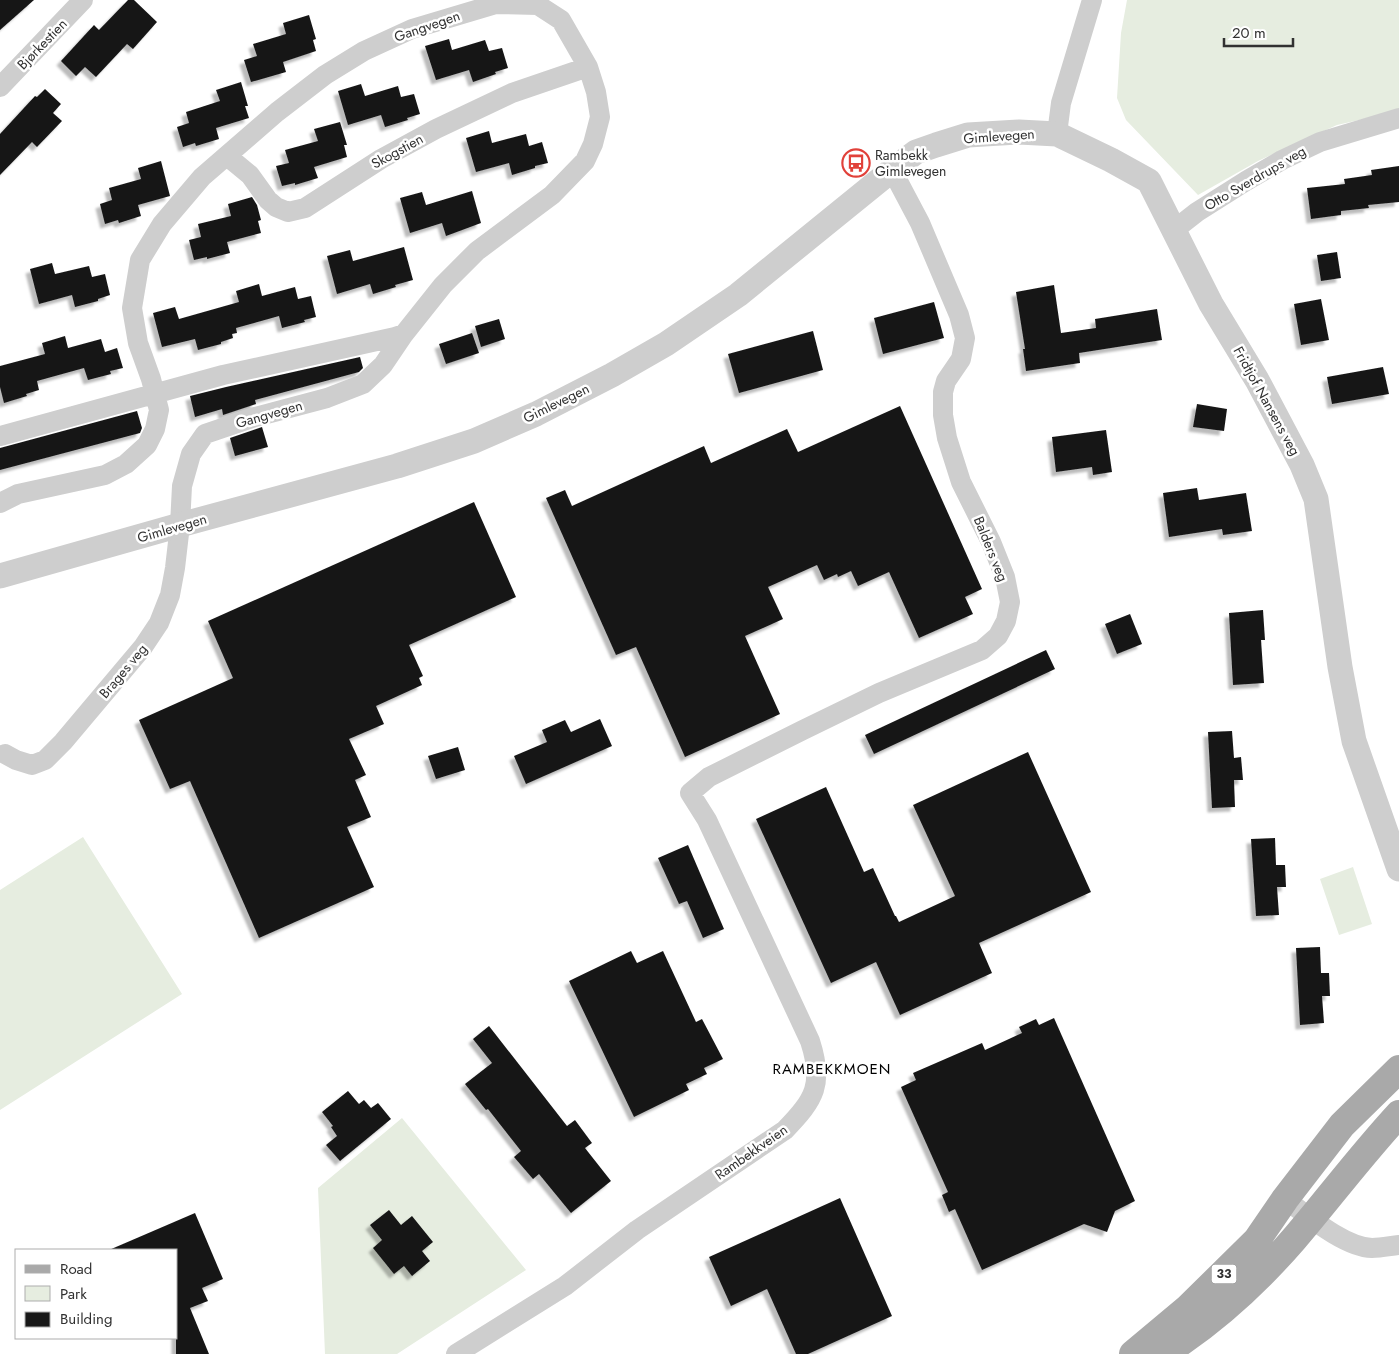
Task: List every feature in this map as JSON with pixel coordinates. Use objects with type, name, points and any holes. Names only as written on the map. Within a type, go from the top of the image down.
[{"type":"main road","name":"33","points":[[1133,1354],[1188,1308],[1257,1240],[1292,1189],[1342,1125],[1399,1069]]},
{"type":"main road","name":"33","points":[[1163,1354],[1193,1335],[1225,1309],[1292,1241],[1378,1136],[1399,1114]]},
{"type":"street","name":"Bjørkestien","points":[[0,87],[83,0]]},
{"type":"street","points":[[1057,134],[1061,103],[1092,0]]},
{"type":"street","name":"Gangvegen","points":[[0,503],[18,494],[105,475],[126,464],[147,445],[155,429],[159,410],[138,343],[132,308],[140,260],[162,224],[202,177],[276,112],[325,75],[364,51],[412,29],[496,4],[538,5],[561,20],[588,67],[596,92],[600,117],[593,144],[585,161],[552,195],[477,251],[443,285],[404,334],[383,366],[363,384],[327,398],[255,417],[205,434],[192,454],[182,486],[180,525]]},
{"type":"street","name":"Skogstien","points":[[227,156],[250,175],[276,208],[288,212],[305,208],[381,159],[436,129],[512,93],[588,67]]},
{"type":"street","name":"Otto Sverdrups veg","points":[[1174,230],[1197,212],[1282,160],[1320,142],[1399,118]]},
{"type":"street","name":"Gimlevegen","points":[[0,576],[397,466],[474,441],[536,414],[612,376],[666,344],[738,295],[916,152],[968,136],[1019,132],[1057,134]]},
{"type":"street","name":"Fridtjof Nansens veg","points":[[1057,134],[1149,181],[1211,304],[1262,388],[1302,465],[1316,499],[1340,667],[1354,741],[1399,869]]},
{"type":"street","name":"Balders veg","points":[[690,793],[709,777],[879,693],[982,650],[998,636],[1006,621],[1010,602],[1005,577],[991,542],[961,482],[943,415],[943,392],[946,381],[960,359],[965,338],[959,316],[920,222],[892,170]]},
{"type":"street","points":[[0,436],[223,375],[404,334]]},
{"type":"street","name":"Brages veg","points":[[5,754],[32,765],[45,760],[63,742],[143,647],[159,623],[170,595],[180,525]]},
{"type":"street","name":"Rambekkveien","points":[[456,1354],[565,1286],[637,1230],[785,1130],[812,1098],[817,1081],[816,1059],[810,1041],[707,820],[690,793]]},
{"type":"street","points":[[1292,1189],[1311,1218],[1340,1238],[1371,1248],[1399,1245]]},
{"type":"green space","points":[[1127,0],[1399,0],[1399,111],[1337,125],[1258,161],[1198,195],[1126,120],[1117,98],[1121,33]]},
{"type":"green space","points":[[83,837],[182,994],[0,1110],[0,890]]},
{"type":"green space","points":[[1353,867],[1372,924],[1339,935],[1320,879]]},
{"type":"green space","points":[[402,1118],[526,1270],[397,1354],[325,1354],[318,1188]]},
{"type":"building","points":[[0,0],[34,0],[0,30]]},
{"type":"building","points":[[128,0],[134,0],[157,22],[133,49],[127,44],[96,77],[85,67],[76,76],[61,61],[94,25],[99,30]]},
{"type":"building","points":[[309,15],[316,39],[313,40],[316,51],[283,62],[286,72],[251,82],[244,60],[257,56],[253,44],[286,34],[283,23]]},
{"type":"building","points":[[449,39],[452,50],[485,40],[489,51],[502,48],[508,68],[473,82],[469,70],[436,80],[425,46]]},
{"type":"building","points":[[241,82],[248,106],[245,106],[249,118],[216,128],[219,139],[196,146],[195,143],[183,147],[177,127],[189,123],[186,112],[220,101],[216,90]]},
{"type":"building","points":[[361,84],[365,96],[398,86],[401,97],[414,94],[420,114],[385,127],[381,115],[348,125],[338,91]]},
{"type":"building","points":[[45,89],[61,104],[53,113],[62,121],[37,147],[32,142],[0,175],[0,134],[35,96],[37,97]]},
{"type":"building","points":[[340,122],[347,145],[344,145],[347,157],[314,167],[318,178],[295,185],[295,183],[282,186],[276,166],[289,163],[285,150],[318,141],[314,129]]},
{"type":"building","points":[[489,131],[492,143],[526,134],[529,146],[542,142],[548,163],[512,175],[509,163],[476,172],[466,138]]},
{"type":"building","points":[[161,161],[170,196],[138,205],[141,216],[119,223],[118,220],[105,224],[100,204],[112,200],[109,188],[141,179],[138,168]]},
{"type":"building","points":[[1399,166],[1399,202],[1368,205],[1369,208],[1341,211],[1341,215],[1311,219],[1307,188],[1345,184],[1344,179],[1372,175],[1371,170]]},
{"type":"building","points":[[472,191],[481,223],[446,236],[442,223],[410,233],[400,198],[422,192],[426,205]]},
{"type":"building","points":[[252,197],[257,205],[261,220],[258,221],[261,233],[227,242],[230,253],[194,260],[189,240],[201,237],[198,224],[231,216],[228,204]]},
{"type":"building","points":[[404,247],[413,280],[373,294],[370,284],[337,294],[327,256],[350,250],[353,261]]},
{"type":"building","points":[[1337,252],[1341,278],[1321,281],[1317,255]]},
{"type":"building","points":[[52,263],[55,274],[89,266],[92,277],[105,274],[110,295],[98,299],[98,301],[75,307],[72,295],[39,304],[30,269]]},
{"type":"building","points":[[259,284],[262,296],[295,287],[298,299],[311,296],[316,317],[282,328],[279,316],[236,328],[237,333],[232,334],[233,338],[221,342],[221,344],[198,350],[195,339],[162,347],[153,313],[175,307],[179,319],[239,302],[236,291]]},
{"type":"building","points":[[1054,285],[1061,333],[1096,328],[1095,319],[1157,309],[1162,340],[1079,353],[1080,363],[1026,371],[1023,349],[1025,349],[1016,292]]},
{"type":"building","points":[[1321,299],[1329,340],[1301,345],[1294,304]]},
{"type":"building","points":[[934,302],[944,338],[883,354],[874,318]]},
{"type":"building","points":[[499,319],[505,339],[481,347],[475,326]]},
{"type":"building","points":[[813,331],[823,370],[739,393],[728,354]]},
{"type":"building","points":[[472,333],[479,353],[446,364],[439,344]]},
{"type":"building","points":[[65,336],[68,348],[101,339],[105,352],[117,348],[123,368],[110,371],[111,374],[88,380],[84,368],[37,381],[39,390],[4,403],[0,387],[0,366],[45,354],[42,343]]},
{"type":"building","points":[[360,357],[363,368],[359,372],[255,400],[256,404],[223,415],[222,409],[195,417],[190,396]]},
{"type":"building","points":[[1383,367],[1389,394],[1332,404],[1327,377]]},
{"type":"building","points":[[1197,404],[1227,409],[1224,431],[1193,427]]},
{"type":"building","points":[[900,406],[982,589],[965,597],[973,614],[919,638],[889,572],[858,586],[851,571],[838,577],[837,574],[824,580],[817,565],[768,587],[783,619],[745,636],[780,714],[685,757],[636,647],[616,655],[546,498],[565,490],[572,506],[704,446],[711,463],[787,429],[798,452]]},
{"type":"building","points":[[137,411],[142,428],[140,433],[0,470],[0,448]]},
{"type":"building","points":[[262,427],[268,447],[235,456],[230,438]]},
{"type":"building","points":[[1106,430],[1112,472],[1093,475],[1092,467],[1056,472],[1052,437]]},
{"type":"building","points":[[1197,488],[1199,500],[1246,493],[1252,531],[1223,535],[1222,529],[1169,537],[1163,493]]},
{"type":"building","points":[[474,502],[516,597],[409,645],[423,676],[419,678],[422,685],[376,706],[384,724],[349,739],[366,775],[355,780],[371,817],[347,827],[374,887],[259,938],[190,781],[170,789],[139,720],[233,678],[208,621]]},
{"type":"building","points":[[1263,610],[1265,640],[1261,640],[1264,683],[1233,685],[1229,613]]},
{"type":"building","points":[[1130,614],[1142,644],[1117,654],[1105,624]]},
{"type":"building","points":[[1046,650],[1055,669],[874,754],[865,735]]},
{"type":"building","points":[[600,719],[612,746],[526,784],[514,756],[547,742],[542,730],[565,720],[571,732]]},
{"type":"building","points":[[1232,731],[1234,758],[1241,757],[1243,780],[1234,780],[1235,807],[1212,808],[1208,732]]},
{"type":"building","points":[[458,747],[465,770],[436,779],[428,756]]},
{"type":"building","points":[[1028,752],[1091,892],[979,943],[992,973],[900,1015],[876,962],[831,983],[756,819],[826,787],[864,872],[873,868],[899,922],[955,896],[913,805]]},
{"type":"building","points":[[1275,838],[1276,865],[1285,865],[1286,887],[1277,887],[1279,915],[1256,916],[1251,839]]},
{"type":"building","points":[[688,845],[724,929],[703,938],[687,901],[679,904],[658,858]]},
{"type":"building","points":[[1320,947],[1321,973],[1329,973],[1330,996],[1322,996],[1324,1023],[1300,1025],[1296,948]]},
{"type":"building","points":[[631,951],[637,963],[663,951],[696,1022],[702,1019],[723,1059],[704,1068],[707,1074],[686,1084],[689,1090],[634,1117],[569,981]]},
{"type":"building","points":[[1054,1018],[1135,1201],[1115,1211],[1107,1232],[1084,1224],[982,1270],[955,1209],[949,1212],[942,1195],[948,1192],[901,1087],[916,1080],[913,1073],[982,1043],[985,1050],[1022,1033],[1019,1027],[1036,1019],[1039,1025]]},
{"type":"building","points":[[489,1026],[567,1126],[575,1120],[592,1143],[585,1148],[611,1181],[571,1213],[539,1174],[533,1179],[514,1157],[521,1151],[488,1109],[486,1110],[465,1084],[492,1063],[473,1039]]},
{"type":"building","points":[[348,1091],[359,1104],[364,1100],[371,1108],[378,1103],[391,1119],[340,1161],[326,1145],[337,1136],[331,1127],[333,1126],[322,1112]]},
{"type":"building","points":[[840,1198],[892,1316],[808,1354],[796,1354],[767,1289],[731,1306],[709,1257]]},
{"type":"building","points":[[389,1210],[401,1225],[412,1216],[433,1242],[422,1251],[430,1261],[412,1276],[404,1266],[394,1274],[373,1248],[382,1240],[370,1225]]},
{"type":"building","points":[[195,1213],[223,1279],[202,1288],[208,1301],[190,1308],[209,1354],[176,1354],[176,1339],[178,1339],[178,1249],[111,1249]]},
{"type":"place","name":"Rambekk Gimlevegen","points":[[856,163]]},
{"type":"district","name":"RAMBEKKMOEN","points":[[832,1069]]}]
